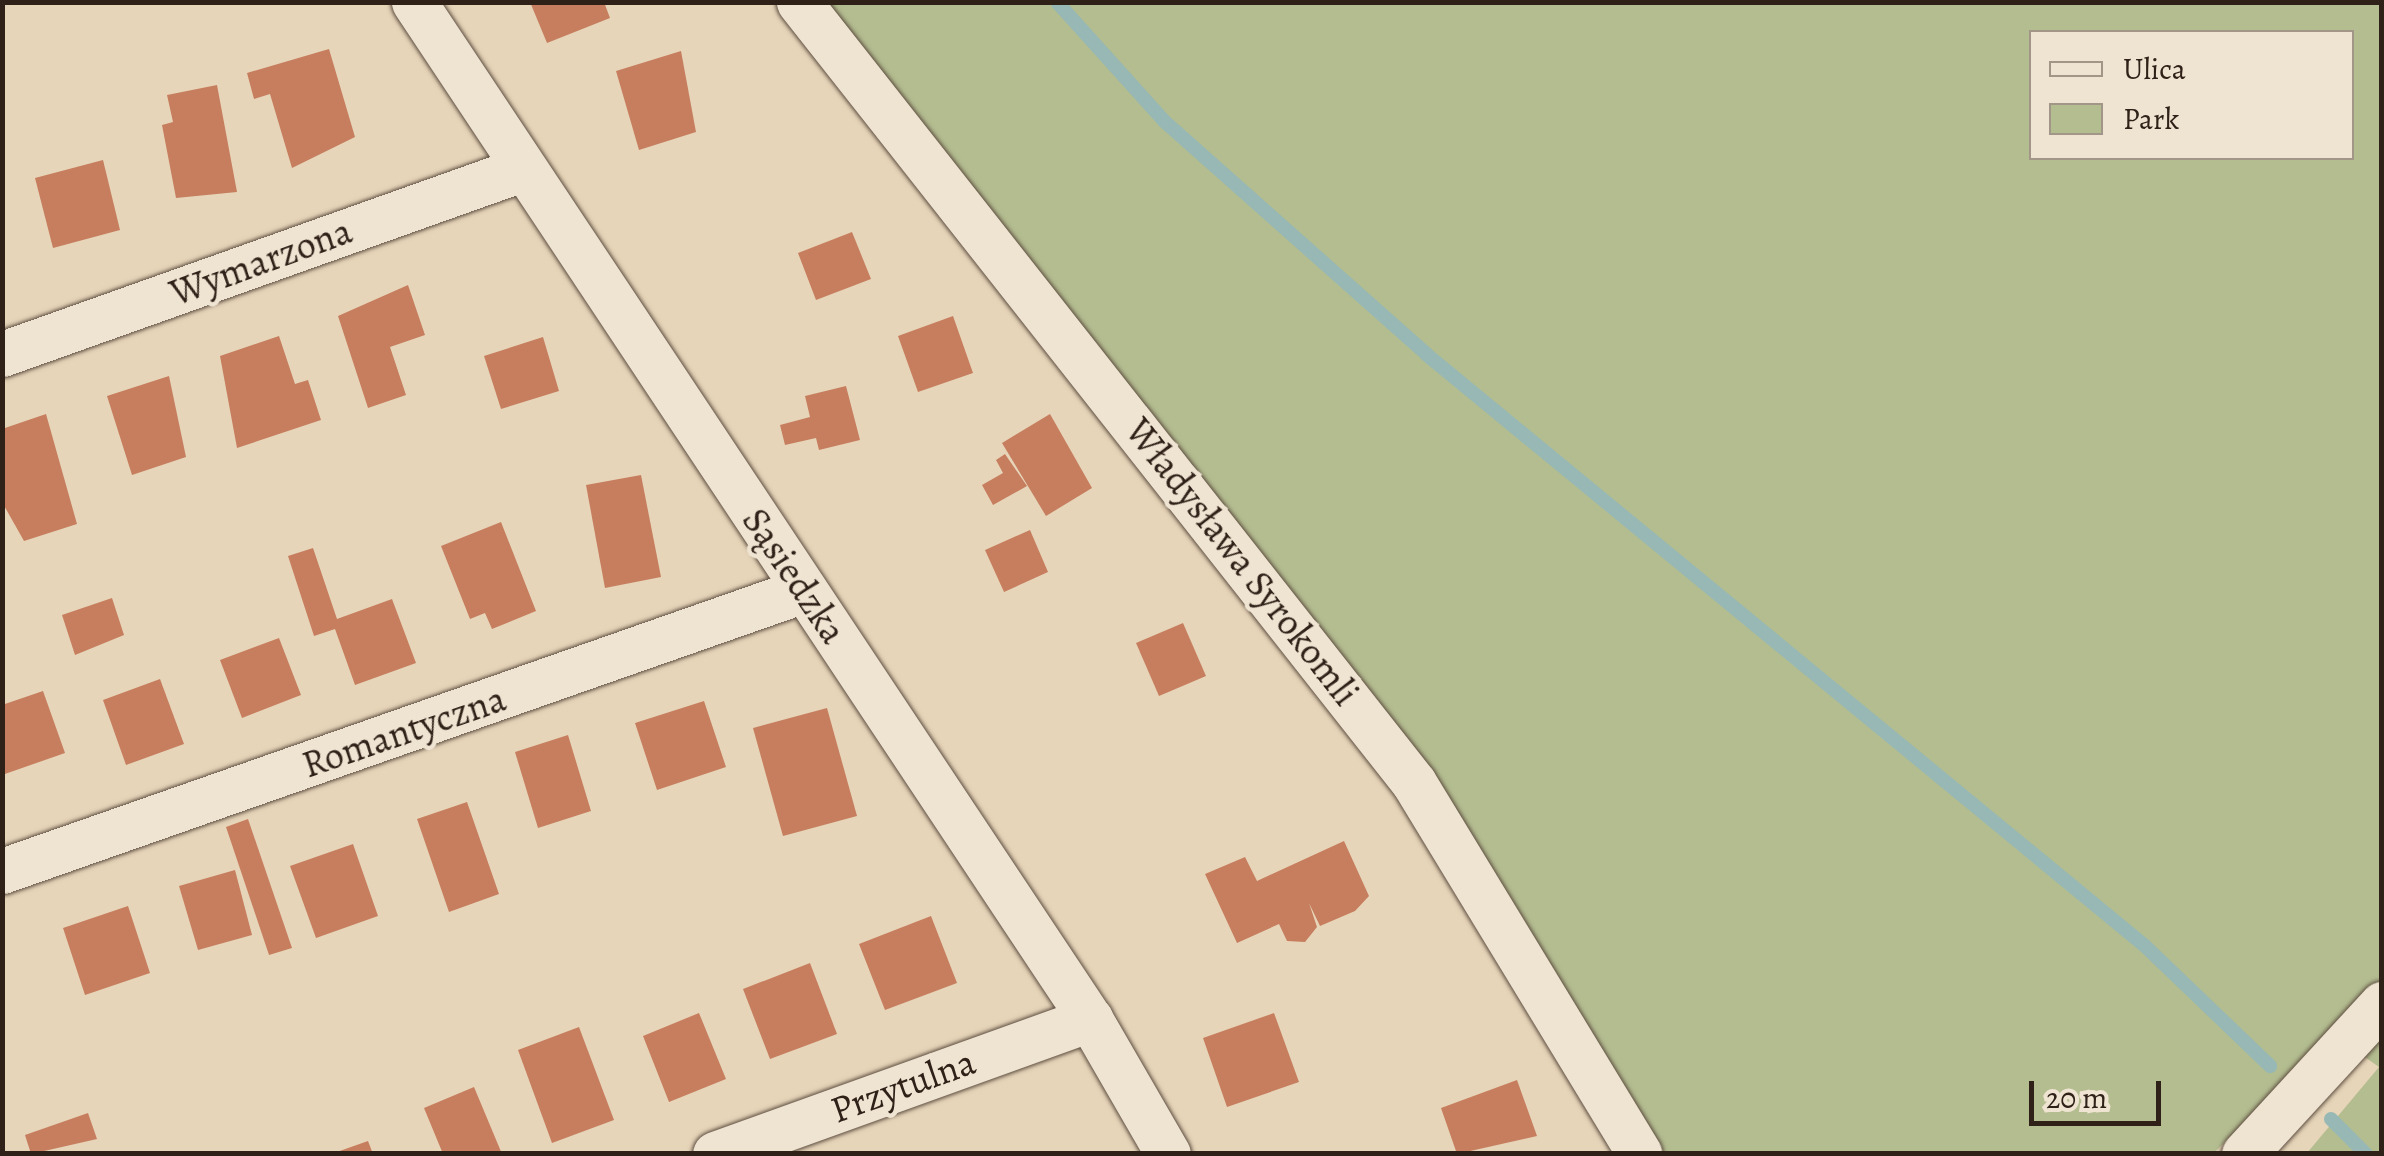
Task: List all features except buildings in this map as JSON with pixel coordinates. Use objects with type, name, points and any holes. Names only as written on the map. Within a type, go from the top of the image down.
[{"type":"street","name":"Sąsiedzka","points":[[414,2],[519,170],[1090,1019],[1168,1154]]},
{"type":"street","name":"Władysława Syrokomli","points":[[799,2],[1414,783],[1640,1154]]},
{"type":"street","name":"Wymarzona","points":[[2,354],[519,170]]},
{"type":"street","name":"Romantyczna","points":[[2,871],[804,590]]},
{"type":"street","points":[[2244,1154],[2382,1004]]},
{"type":"street","name":"Przytulna","points":[[715,1154],[1090,1019]]},
{"type":"green space","points":[[812,3],[2381,3],[2381,1153],[2307,1153],[2379,1067],[2332,1034],[2214,1153],[1663,1153],[1408,741]]},
{"type":"waterway","points":[[1057,2],[1164,121],[1426,354],[2144,945],[2270,1066]]},
{"type":"waterway","points":[[2331,1119],[2366,1154]]}]
